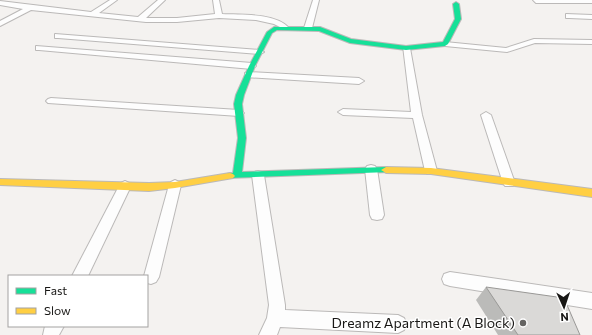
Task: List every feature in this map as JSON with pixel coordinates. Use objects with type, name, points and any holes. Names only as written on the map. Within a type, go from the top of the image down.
[{"type":"street","points":[[8,4],[16,0]]},
{"type":"street","points":[[92,14],[114,0]]},
{"type":"street","points":[[140,19],[162,0]]},
{"type":"street","points":[[216,0],[219,16]]},
{"type":"street","points":[[308,28],[316,0]]},
{"type":"street","points":[[536,1],[553,0],[592,2]]},
{"type":"street","points":[[0,3],[30,8],[140,19],[177,20],[219,16],[268,20],[284,27]]},
{"type":"street","points":[[446,44],[458,18],[456,4]]},
{"type":"street","points":[[0,24],[30,8]]},
{"type":"street","points":[[569,16],[592,17]]},
{"type":"street","points":[[237,175],[242,138],[238,104],[240,96],[250,70],[270,32],[276,28],[308,28],[328,31],[350,41],[406,48],[446,44],[507,50],[534,41],[592,42]]},
{"type":"street","points":[[58,36],[260,52]]},
{"type":"street","points":[[39,48],[358,81]]},
{"type":"street","points":[[406,48],[417,116],[431,171]]},
{"type":"street","points":[[51,101],[239,113]]},
{"type":"street","points":[[343,112],[417,116]]},
{"type":"street","points":[[486,115],[509,183]]},
{"type":"street","points":[[0,182],[125,186],[175,185],[237,175],[371,169],[431,171],[509,183],[592,193]]},
{"type":"street","points":[[371,169],[378,215]]},
{"type":"street","points":[[258,174],[278,305],[275,318],[268,335]]},
{"type":"street","points":[[151,277],[175,185]]},
{"type":"street","points":[[80,275],[125,186]]},
{"type":"street","points":[[450,279],[592,301]]},
{"type":"street","points":[[560,297],[568,316]]},
{"type":"street","points":[[275,318],[398,324]]},
{"type":"building","points":[[486,287],[564,298],[580,335],[518,335]]},
{"type":"traffic: fast","points":[[237,175],[242,138],[238,104],[240,95],[252,66],[270,32],[276,28],[320,29],[350,41],[406,48],[445,44],[458,19],[456,4]]},
{"type":"traffic: fast","points":[[230,176],[386,170]]},
{"type":"traffic: slow","points":[[386,170],[431,171],[592,193]]},
{"type":"traffic: slow","points":[[0,182],[149,187],[175,185],[230,176]]},
{"type":"place","name":"Dreamz Apartment (A Block)","points":[[523,323]]}]
